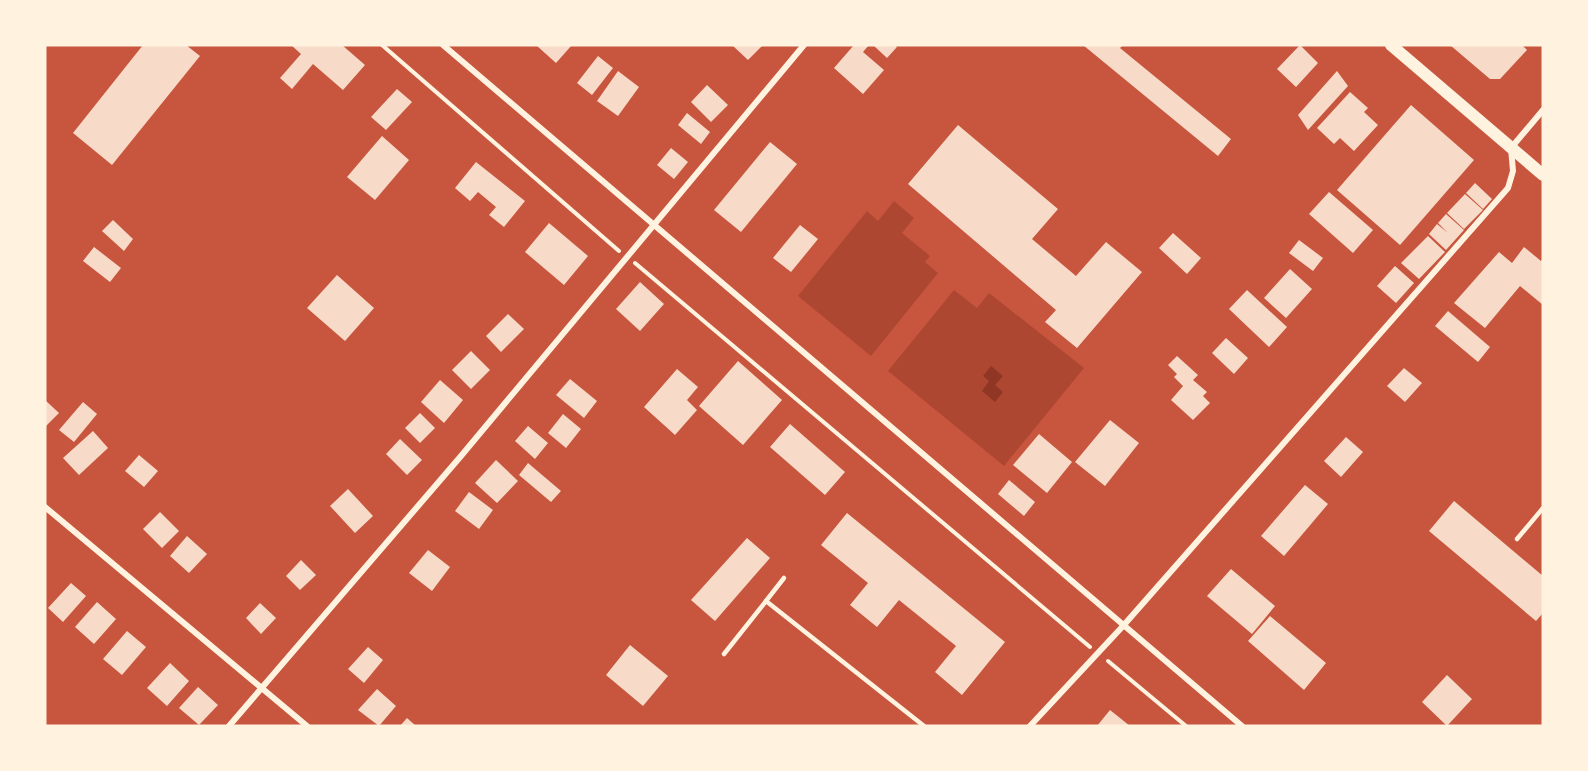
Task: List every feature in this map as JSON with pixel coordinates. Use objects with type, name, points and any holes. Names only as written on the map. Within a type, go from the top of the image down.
[{"type":"main road","points":[[1391,45],[1543,176]]},
{"type":"street","points":[[443,45],[1242,726]]},
{"type":"street","points":[[229,726],[656,225],[804,45]]},
{"type":"street","points":[[1030,726],[1123,626],[1508,188],[1514,171],[1511,148],[1543,110]]},
{"type":"street","points":[[45,507],[307,726]]},
{"type":"lane","points":[[1517,539],[1543,508]]},
{"type":"lane","points":[[724,654],[784,578]]},
{"type":"lane","points":[[766,601],[924,726]]},
{"type":"path","points":[[382,45],[628,258],[1186,726]]},
{"type":"shaded area","points":[[894,201],[914,218],[902,233],[930,256],[925,262],[938,273],[871,356],[798,296],[867,211],[878,221]]},
{"type":"shaded area","points":[[954,290],[977,308],[989,293],[1084,368],[1004,466],[888,371]]},
{"type":"shaded area","points":[[991,366],[1003,376],[995,385],[1003,392],[995,402],[982,391],[989,381],[983,376]]},
{"type":"building","points":[[143,45],[186,45],[200,56],[112,165],[73,133]]},
{"type":"building","points":[[291,45],[342,45],[365,65],[343,90],[313,64],[292,89],[280,78],[301,54]]},
{"type":"building","points":[[536,45],[572,45],[556,63]]},
{"type":"building","points":[[732,45],[763,45],[748,60]]},
{"type":"building","points":[[854,45],[869,45],[863,52],[884,70],[863,94],[834,68]]},
{"type":"building","points":[[873,45],[894,45],[897,47],[887,58]]},
{"type":"building","points":[[1083,45],[1123,45],[1120,48],[1231,139],[1218,156]]},
{"type":"building","points":[[1300,45],[1318,63],[1296,87],[1277,69]]},
{"type":"building","points":[[1450,45],[1522,45],[1527,50],[1500,79],[1490,79]]},
{"type":"building","points":[[598,56],[613,68],[592,95],[577,83]]},
{"type":"building","points":[[618,71],[639,87],[618,116],[597,101]]},
{"type":"building","points":[[1337,71],[1348,86],[1308,130],[1298,115]]},
{"type":"building","points":[[707,85],[728,105],[711,122],[691,102]]},
{"type":"building","points":[[397,89],[412,102],[386,130],[371,117]]},
{"type":"building","points":[[1350,92],[1368,108],[1364,112],[1378,125],[1354,151],[1340,138],[1334,144],[1317,128]]},
{"type":"building","points":[[1411,105],[1474,160],[1400,245],[1337,190]]},
{"type":"building","points":[[687,113],[710,132],[701,144],[678,125]]},
{"type":"building","points":[[958,125],[1058,209],[1032,239],[1076,276],[1106,242],[1142,272],[1077,348],[1045,322],[1056,310],[908,184]]},
{"type":"building","points":[[382,136],[409,160],[375,200],[347,177]]},
{"type":"building","points":[[770,142],[797,164],[741,232],[714,210]]},
{"type":"building","points":[[671,148],[688,162],[674,179],[657,165]]},
{"type":"building","points":[[476,162],[525,201],[504,227],[489,215],[496,207],[478,192],[470,201],[455,188]]},
{"type":"building","points":[[1475,183],[1492,199],[1483,209],[1466,193]]},
{"type":"building","points":[[1329,192],[1373,230],[1353,253],[1309,214]]},
{"type":"building","points":[[1465,194],[1483,210],[1464,229],[1447,213]]},
{"type":"building","points":[[1446,214],[1464,230],[1446,250],[1429,234],[1437,224],[1448,233],[1438,223]]},
{"type":"building","points":[[113,220],[133,239],[124,251],[102,231]]},
{"type":"building","points":[[549,223],[588,256],[564,285],[525,252]]},
{"type":"building","points":[[800,225],[818,239],[791,272],[773,258]]},
{"type":"building","points":[[1173,233],[1201,258],[1187,274],[1159,248]]},
{"type":"building","points":[[1428,236],[1445,252],[1419,279],[1401,263]]},
{"type":"building","points":[[1299,240],[1323,258],[1313,271],[1289,253]]},
{"type":"building","points":[[94,247],[121,268],[110,282],[83,261]]},
{"type":"building","points":[[1524,247],[1541,261],[1543,258],[1543,305],[1520,286],[1485,328],[1454,303],[1499,252],[1512,263]]},
{"type":"building","points":[[1395,266],[1414,283],[1396,303],[1377,286]]},
{"type":"building","points":[[1290,269],[1312,289],[1286,318],[1264,298]]},
{"type":"building","points":[[337,275],[374,308],[345,341],[307,308]]},
{"type":"building","points":[[640,282],[664,304],[640,331],[616,309]]},
{"type":"building","points":[[1247,290],[1287,327],[1269,347],[1229,309]]},
{"type":"building","points":[[1448,311],[1490,347],[1478,362],[1435,326]]},
{"type":"building","points":[[508,314],[524,329],[501,352],[486,336]]},
{"type":"building","points":[[1226,338],[1248,358],[1234,374],[1212,353]]},
{"type":"building","points":[[471,351],[490,370],[471,389],[452,370]]},
{"type":"building","points":[[1177,356],[1198,375],[1193,380],[1207,392],[1203,396],[1210,403],[1193,420],[1171,400],[1183,386],[1174,377],[1177,374],[1168,365]]},
{"type":"building","points":[[738,361],[782,400],[743,445],[699,406]]},
{"type":"building","points":[[1404,368],[1422,383],[1405,402],[1387,386]]},
{"type":"building","points":[[677,369],[698,387],[687,400],[697,410],[675,435],[644,407]]},
{"type":"building","points":[[570,379],[597,401],[584,418],[556,395]]},
{"type":"building","points":[[440,380],[463,400],[444,423],[421,402]]},
{"type":"building","points":[[45,400],[59,413],[45,427]]},
{"type":"building","points":[[83,402],[97,414],[74,442],[59,430]]},
{"type":"building","points":[[420,413],[435,428],[420,443],[405,428]]},
{"type":"building","points":[[563,414],[581,429],[566,448],[548,433]]},
{"type":"building","points":[[1110,420],[1139,443],[1105,486],[1075,462]]},
{"type":"building","points":[[790,424],[845,472],[825,495],[770,447]]},
{"type":"building","points":[[528,426],[548,443],[535,459],[515,441]]},
{"type":"building","points":[[93,431],[108,448],[79,475],[63,458]]},
{"type":"building","points":[[1039,434],[1072,462],[1047,493],[1013,465]]},
{"type":"building","points":[[1346,437],[1363,452],[1341,477],[1324,461]]},
{"type":"building","points":[[400,439],[422,460],[407,475],[386,454]]},
{"type":"building","points":[[139,455],[158,471],[144,487],[125,471]]},
{"type":"building","points":[[496,460],[518,481],[497,503],[475,483]]},
{"type":"building","points":[[528,463],[561,491],[551,502],[519,475]]},
{"type":"building","points":[[1009,480],[1035,502],[1024,516],[998,494]]},
{"type":"building","points":[[1305,485],[1328,504],[1284,556],[1261,536]]},
{"type":"building","points":[[348,489],[373,516],[355,533],[330,506]]},
{"type":"building","points":[[469,492],[493,510],[479,529],[455,511]]},
{"type":"building","points":[[1454,501],[1543,576],[1543,613],[1536,621],[1429,531]]},
{"type":"building","points":[[160,512],[179,531],[162,548],[143,529]]},
{"type":"building","points":[[847,513],[1005,642],[962,695],[935,672],[956,646],[899,600],[877,627],[850,605],[868,583],[821,545]]},
{"type":"building","points":[[187,536],[207,554],[189,573],[170,556]]},
{"type":"building","points":[[747,538],[770,558],[715,621],[691,600]]},
{"type":"building","points":[[428,550],[450,567],[432,591],[409,573]]},
{"type":"building","points":[[301,560],[316,575],[300,590],[286,576]]},
{"type":"building","points":[[1231,569],[1275,606],[1252,634],[1207,596]]},
{"type":"building","points":[[71,583],[86,596],[63,622],[48,608]]},
{"type":"building","points":[[97,602],[116,619],[94,644],[75,627]]},
{"type":"building","points":[[260,603],[276,618],[261,634],[246,618]]},
{"type":"building","points":[[1270,616],[1326,663],[1304,690],[1248,641]]},
{"type":"building","points":[[127,631],[146,647],[122,675],[103,659]]},
{"type":"building","points":[[630,645],[668,676],[643,706],[606,675]]},
{"type":"building","points":[[368,647],[383,660],[364,683],[348,669]]},
{"type":"building","points":[[170,663],[189,681],[167,706],[147,688]]},
{"type":"building","points":[[1447,675],[1472,699],[1447,726],[1422,702]]},
{"type":"building","points":[[198,687],[218,705],[199,725],[179,708]]},
{"type":"building","points":[[377,689],[396,706],[379,726],[358,710]]},
{"type":"building","points":[[1110,710],[1130,726],[1097,726]]},
{"type":"building","points":[[407,718],[416,726],[400,726]]}]
